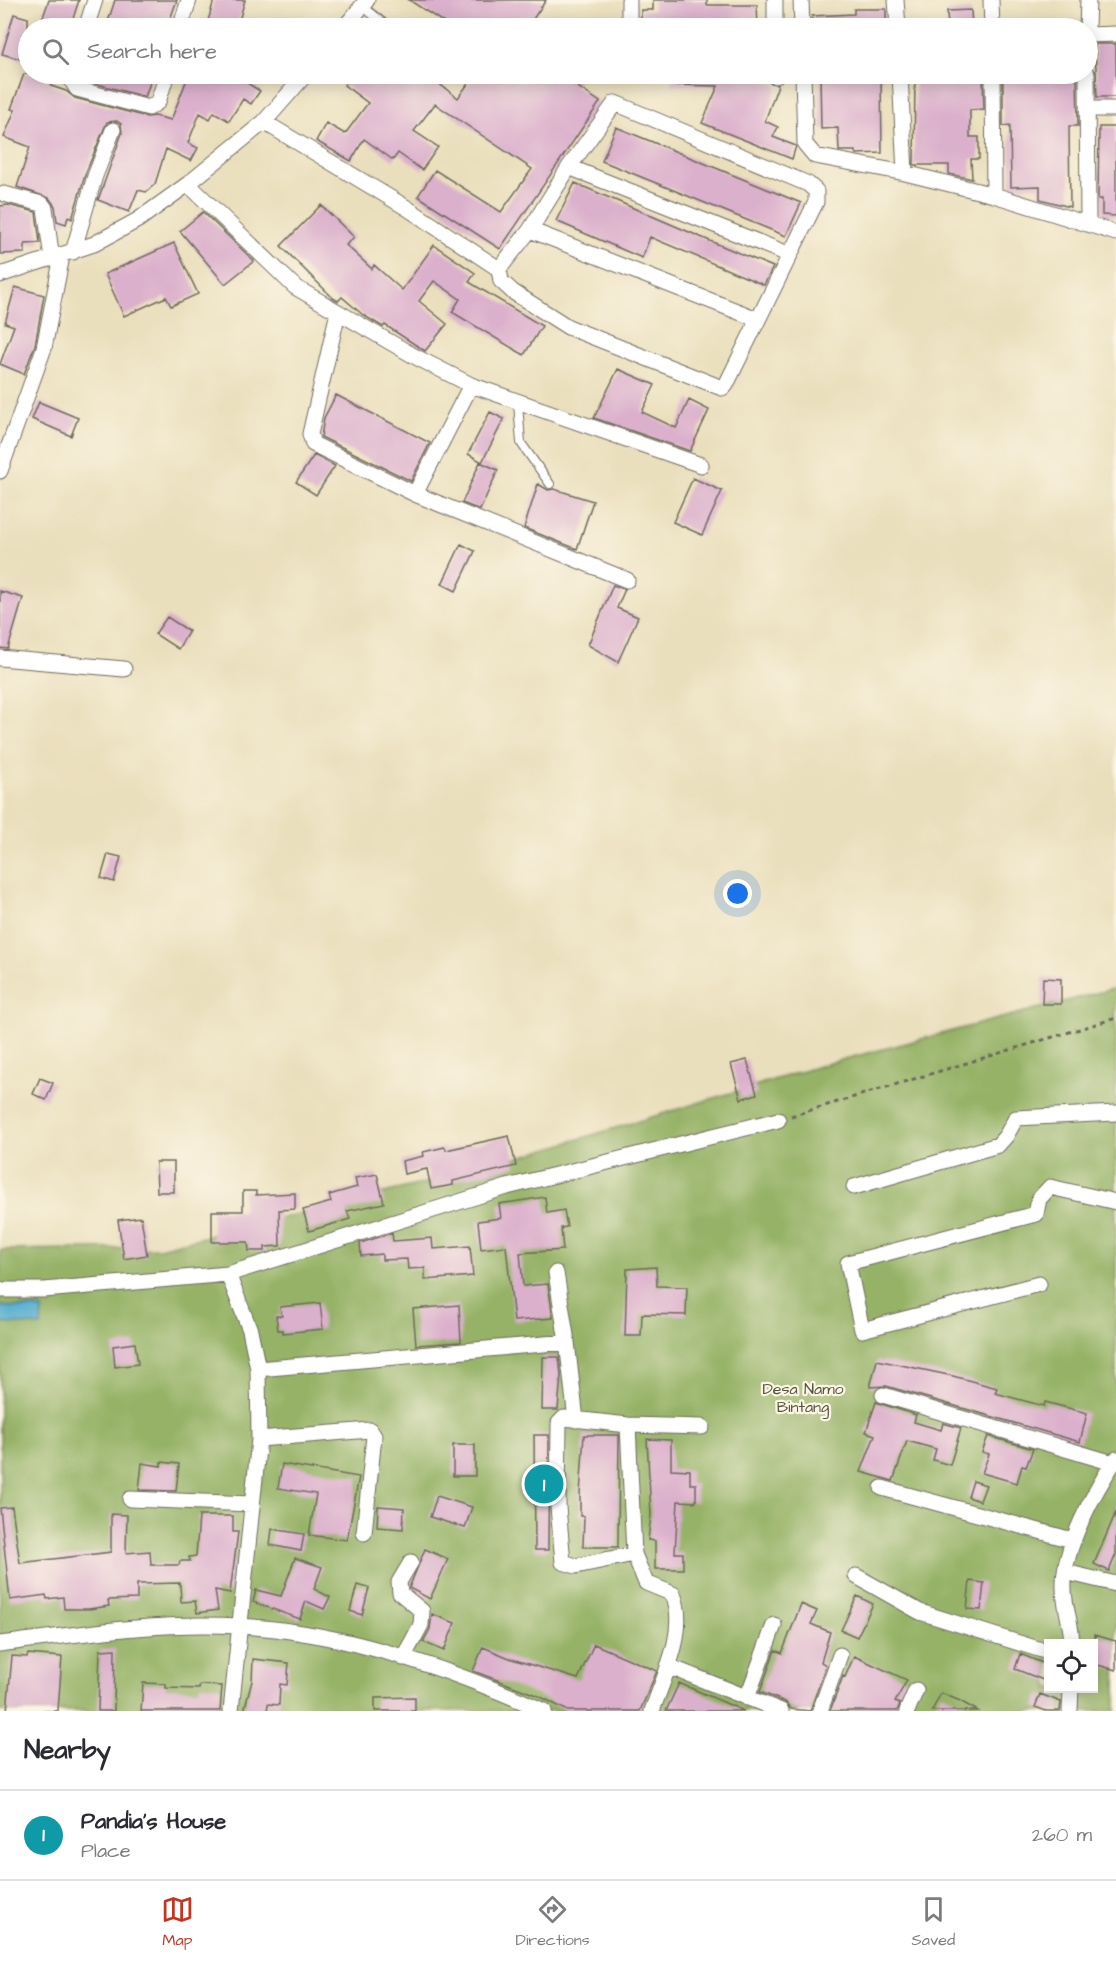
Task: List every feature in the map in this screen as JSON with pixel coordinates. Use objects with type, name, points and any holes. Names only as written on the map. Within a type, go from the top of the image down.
[{"type":"street","points":[[89,18],[95,0]]},
{"type":"street","points":[[183,18],[189,0]]},
{"type":"street","points":[[629,0],[629,18]]},
{"type":"street","points":[[775,0],[775,18]]},
{"type":"street","points":[[802,18],[801,0],[809,0]]},
{"type":"street","points":[[897,0],[898,18]]},
{"type":"street","points":[[991,0],[992,18]]},
{"type":"street","points":[[1087,18],[1088,0]]},
{"type":"street","points":[[352,18],[365,3]]},
{"type":"street","points":[[1098,35],[1116,34]]},
{"type":"street","points":[[74,84],[77,88],[148,108],[158,102],[164,84]]},
{"type":"street","points":[[0,275],[62,256],[138,220],[188,184],[264,122],[297,84]]},
{"type":"street","points":[[803,84],[805,144],[812,153],[823,159],[905,173],[994,195],[1116,233]]},
{"type":"street","points":[[901,84],[905,173]]},
{"type":"street","points":[[993,84],[994,195]]},
{"type":"street","points":[[1087,84],[1088,223]]},
{"type":"street","points":[[264,122],[407,208],[499,269],[501,281],[513,292],[568,327],[717,388],[726,385],[788,254],[816,202],[813,187],[632,108],[613,104],[568,166],[530,230],[499,269]]},
{"type":"street","points":[[1087,110],[1116,109]]},
{"type":"street","points":[[0,471],[44,348],[62,256],[113,130]]},
{"type":"street","points":[[568,166],[788,254]]},
{"type":"street","points":[[188,184],[295,287],[414,356],[471,385],[518,403],[701,465]]},
{"type":"street","points":[[4,194],[42,204],[62,256]]},
{"type":"street","points":[[530,230],[757,320]]},
{"type":"street","points":[[338,312],[310,434],[311,442],[415,494],[627,580]]},
{"type":"street","points":[[415,494],[471,385]]},
{"type":"street","points":[[0,658],[89,664],[124,669]]},
{"type":"street","points":[[854,1187],[998,1145],[1016,1118],[1116,1113]]},
{"type":"street","points":[[0,1290],[54,1289],[228,1274],[507,1187],[778,1120]]},
{"type":"street","points":[[1040,1284],[862,1330],[848,1263],[1036,1214],[1040,1199],[1050,1187],[1116,1202]]},
{"type":"street","points":[[556,1273],[576,1420]]},
{"type":"street","points":[[228,1274],[250,1330],[258,1369],[259,1439],[231,1711]]},
{"type":"street","points":[[258,1369],[567,1342]]},
{"type":"street","points":[[883,1395],[1115,1461],[1072,1540],[1064,1589],[1071,1639]]},
{"type":"street","points":[[634,1554],[576,1566],[563,1562],[558,1506],[559,1423],[564,1418],[628,1425],[702,1427]]},
{"type":"street","points":[[628,1425],[634,1554],[646,1583],[674,1596],[677,1626],[668,1666],[652,1711]]},
{"type":"street","points":[[259,1439],[370,1430],[374,1436],[364,1533]]},
{"type":"street","points":[[882,1488],[1072,1540]]},
{"type":"street","points":[[130,1499],[251,1504]]},
{"type":"street","points":[[403,1658],[421,1626],[422,1611],[400,1593],[399,1582],[411,1562]]},
{"type":"street","points":[[1065,1572],[1116,1584]]},
{"type":"street","points":[[856,1576],[920,1612],[1044,1651]]},
{"type":"street","points":[[747,1698],[774,1625]]},
{"type":"street","points":[[0,1644],[121,1628],[239,1626],[312,1635],[403,1658],[463,1678],[544,1711]]},
{"type":"street","points":[[820,1711],[840,1654]]},
{"type":"street","points":[[668,1666],[781,1711]]},
{"type":"street","points":[[907,1711],[916,1690]]},
{"type":"street","points":[[1070,1711],[1071,1693]]},
{"type":"lane","points":[[365,3],[380,18]]},
{"type":"lane","points":[[518,403],[521,443],[550,484]]},
{"type":"path","points":[[778,1120],[1116,1018]]},
{"type":"green space","name":"Desa Namo Bintang","points":[[1116,988],[1116,1711],[0,1711],[0,1250],[159,1248],[474,1171],[826,1064]]},
{"type":"water","points":[[0,1306],[42,1309],[41,1326],[0,1323]]},
{"type":"building","points":[[49,0],[79,0],[73,18],[43,18]]},
{"type":"building","points":[[115,0],[177,0],[171,18],[109,18]]},
{"type":"building","points":[[214,0],[245,0],[240,18],[209,18]]},
{"type":"building","points":[[409,0],[546,0],[534,18],[437,18]]},
{"type":"building","points":[[653,0],[707,0],[707,5],[757,5],[758,18],[641,18],[641,10],[653,10]]},
{"type":"building","points":[[854,9],[886,9],[886,18],[812,18],[812,16],[854,14]]},
{"type":"building","points":[[971,10],[971,18],[947,18],[947,11]]},
{"type":"building","points":[[14,14],[28,18],[18,18],[18,58],[2,54]]},
{"type":"building","points":[[1098,44],[1116,44],[1116,97],[1097,97]]},
{"type":"building","points":[[20,84],[52,84],[51,86],[66,91],[75,98],[147,117],[155,116],[171,120],[185,84],[249,84],[260,91],[251,104],[243,99],[229,121],[214,112],[210,119],[200,113],[188,143],[198,148],[191,161],[166,149],[155,184],[146,192],[138,190],[129,212],[98,200],[122,133],[121,124],[117,121],[107,122],[86,172],[72,219],[68,217],[66,224],[57,221],[55,206],[49,198],[17,187],[30,147],[4,137],[15,110],[11,109]]},
{"type":"building","points":[[97,84],[150,84],[145,97]]},
{"type":"building","points":[[439,84],[458,98],[468,84],[576,84],[600,102],[500,249],[418,196],[435,170],[501,212],[532,169],[435,104],[414,131],[438,147],[422,170],[398,153],[393,160],[364,139],[351,161],[316,141],[326,123],[345,134],[368,103],[344,85]]},
{"type":"building","points":[[820,84],[881,84],[882,153],[856,154],[856,151],[839,151],[838,128],[821,129]]},
{"type":"building","points":[[915,84],[983,84],[984,109],[970,110],[970,137],[979,137],[979,159],[971,159],[972,179],[949,174],[949,165],[914,165]]},
{"type":"building","points":[[1003,84],[1077,84],[1078,126],[1069,126],[1070,207],[1040,199],[1040,186],[1011,187],[1010,125],[1003,126]]},
{"type":"building","points":[[672,85],[778,85],[765,121],[778,127],[773,137],[796,146],[792,159],[702,123],[718,86]]},
{"type":"building","points":[[616,127],[801,203],[786,236],[602,161]]},
{"type":"building","points":[[1099,127],[1116,127],[1116,216],[1102,215],[1102,199],[1098,199]]},
{"type":"building","points":[[575,183],[773,267],[764,285],[650,237],[642,258],[556,221]]},
{"type":"building","points":[[8,205],[36,212],[40,243],[25,244],[25,253],[0,254],[0,206]]},
{"type":"building","points":[[321,205],[354,237],[346,245],[372,269],[374,265],[402,290],[434,245],[475,273],[469,282],[542,326],[524,355],[452,312],[460,299],[434,281],[419,301],[447,324],[425,351],[385,325],[383,327],[363,315],[342,297],[338,301],[333,298],[281,246]]},
{"type":"building","points":[[203,212],[254,261],[225,284],[180,231]]},
{"type":"building","points":[[174,243],[198,294],[171,306],[166,297],[124,316],[105,274]]},
{"type":"building","points":[[15,287],[44,295],[35,345],[24,374],[0,364],[14,326],[5,323]]},
{"type":"building","points":[[618,369],[655,385],[642,412],[676,428],[689,400],[709,410],[690,451],[594,418]]},
{"type":"building","points":[[336,395],[430,443],[411,481],[321,437],[324,418]]},
{"type":"building","points":[[39,402],[78,418],[71,436],[32,419]]},
{"type":"building","points":[[490,412],[504,419],[482,462],[468,454]]},
{"type":"building","points":[[314,455],[335,466],[316,495],[296,482]]},
{"type":"building","points":[[480,462],[498,470],[480,510],[462,503]]},
{"type":"building","points":[[693,478],[722,491],[702,535],[673,522]]},
{"type":"building","points":[[538,484],[548,490],[554,489],[593,501],[577,549],[524,528]]},
{"type":"building","points":[[461,544],[475,551],[456,591],[442,584]]},
{"type":"building","points":[[613,585],[625,589],[617,608],[638,617],[618,662],[588,645]]},
{"type":"building","points":[[0,591],[23,598],[8,649],[0,648]]},
{"type":"building","points":[[167,617],[189,631],[178,649],[155,634]]},
{"type":"building","points":[[108,854],[121,857],[114,882],[101,878]]},
{"type":"building","points":[[1043,978],[1061,979],[1061,1004],[1042,1004]]},
{"type":"building","points":[[747,1060],[757,1094],[741,1099],[731,1064]]},
{"type":"building","points":[[40,1078],[53,1083],[46,1100],[33,1094]]},
{"type":"building","points":[[509,1136],[516,1166],[453,1181],[453,1185],[431,1189],[427,1169],[404,1174],[402,1161],[424,1156],[423,1152],[445,1147],[446,1150]]},
{"type":"building","points":[[156,1162],[174,1162],[174,1192],[157,1192]]},
{"type":"building","points":[[377,1174],[384,1203],[347,1211],[350,1219],[309,1231],[303,1210],[331,1202],[329,1195],[357,1187],[355,1178]]},
{"type":"building","points":[[243,1191],[256,1191],[256,1195],[295,1193],[295,1209],[279,1210],[280,1246],[265,1247],[265,1251],[249,1251],[248,1242],[212,1242],[212,1211],[243,1211]]},
{"type":"building","points":[[545,1197],[547,1213],[564,1210],[567,1227],[561,1228],[563,1250],[520,1253],[523,1286],[548,1284],[553,1318],[514,1321],[506,1246],[481,1249],[478,1221],[501,1218],[499,1204]]},
{"type":"building","points":[[141,1217],[147,1255],[124,1259],[118,1220]]},
{"type":"building","points":[[392,1233],[393,1241],[432,1238],[433,1249],[470,1246],[473,1276],[425,1280],[425,1268],[408,1269],[407,1259],[382,1260],[382,1254],[361,1256],[360,1243]]},
{"type":"building","points":[[656,1267],[657,1286],[687,1287],[686,1315],[642,1314],[641,1336],[625,1336],[627,1269]]},
{"type":"building","points":[[320,1303],[323,1329],[283,1333],[283,1330],[278,1330],[276,1316],[282,1316],[280,1307]]},
{"type":"building","points":[[459,1305],[461,1342],[416,1345],[413,1309]]},
{"type":"building","points":[[135,1343],[138,1364],[115,1367],[113,1346]]},
{"type":"building","points":[[543,1357],[559,1357],[561,1375],[558,1410],[542,1410]]},
{"type":"building","points":[[877,1360],[997,1388],[995,1393],[1044,1406],[1045,1402],[1087,1413],[1080,1442],[886,1386],[870,1387]]},
{"type":"building","points":[[876,1402],[916,1415],[914,1422],[941,1430],[943,1423],[961,1428],[950,1465],[933,1460],[936,1449],[907,1441],[893,1481],[861,1472],[875,1435],[866,1432]]},
{"type":"building","points":[[534,1435],[549,1435],[548,1550],[535,1550]]},
{"type":"building","points":[[584,1435],[619,1435],[618,1547],[583,1547],[584,1516],[580,1516],[580,1494]]},
{"type":"building","points":[[988,1436],[1033,1449],[1026,1467],[1022,1466],[1017,1483],[982,1473],[989,1454],[982,1452]]},
{"type":"building","points":[[647,1439],[671,1440],[671,1469],[690,1470],[690,1484],[696,1484],[696,1502],[678,1501],[675,1553],[683,1553],[683,1569],[655,1569],[655,1541],[648,1540],[651,1515]]},
{"type":"building","points":[[453,1445],[475,1445],[475,1476],[453,1476]]},
{"type":"building","points":[[161,1462],[179,1464],[176,1491],[139,1490],[142,1463],[161,1466]]},
{"type":"building","points":[[282,1464],[359,1477],[347,1540],[309,1535],[316,1494],[278,1488]]},
{"type":"building","points":[[973,1481],[986,1485],[980,1501],[968,1497]]},
{"type":"building","points":[[437,1496],[472,1507],[465,1528],[430,1517]]},
{"type":"building","points":[[378,1506],[404,1508],[403,1529],[377,1527]]},
{"type":"building","points":[[12,1507],[20,1563],[111,1552],[111,1514],[127,1515],[126,1553],[150,1551],[151,1565],[179,1565],[180,1561],[190,1561],[189,1557],[196,1556],[199,1516],[233,1516],[233,1532],[238,1532],[230,1593],[215,1590],[218,1610],[197,1613],[195,1601],[181,1602],[180,1583],[137,1584],[137,1599],[108,1600],[109,1606],[89,1609],[64,1609],[63,1597],[47,1599],[46,1595],[10,1600],[0,1508]]},
{"type":"building","points":[[1116,1512],[1116,1554],[1109,1571],[1094,1564]]},
{"type":"building","points":[[272,1529],[304,1534],[301,1551],[270,1545]]},
{"type":"building","points":[[425,1549],[448,1559],[430,1599],[409,1588]]},
{"type":"building","points":[[295,1558],[322,1567],[314,1589],[330,1597],[324,1609],[306,1601],[300,1619],[253,1602],[256,1590],[281,1596]]},
{"type":"building","points":[[970,1581],[984,1583],[981,1610],[967,1609]]},
{"type":"building","points":[[357,1585],[369,1588],[362,1615],[350,1611]]},
{"type":"building","points":[[857,1596],[873,1604],[857,1637],[841,1630]]},
{"type":"building","points":[[801,1604],[817,1611],[811,1624],[830,1632],[821,1662],[826,1665],[810,1711],[791,1709],[785,1702],[760,1692],[775,1650],[782,1653]]},
{"type":"building","points":[[432,1614],[455,1623],[444,1651],[423,1642],[430,1629]]},
{"type":"building","points":[[1094,1635],[1116,1641],[1116,1670],[1098,1665],[1098,1639],[1094,1639]]},
{"type":"building","points":[[594,1644],[657,1671],[640,1711],[568,1711],[539,1696],[473,1671],[483,1647],[512,1659],[578,1679]]},
{"type":"building","points":[[115,1649],[114,1711],[98,1711],[100,1650]]},
{"type":"building","points":[[28,1654],[62,1657],[58,1711],[7,1711],[12,1656],[27,1657]]},
{"type":"building","points":[[1020,1654],[1044,1663],[1044,1680],[1015,1669]]},
{"type":"building","points":[[854,1656],[907,1680],[895,1702],[900,1704],[897,1711],[830,1711],[843,1676],[845,1677]]},
{"type":"building","points":[[253,1659],[289,1663],[287,1685],[280,1684],[279,1705],[268,1704],[267,1711],[244,1711],[252,1681]]},
{"type":"building","points":[[143,1683],[166,1684],[166,1688],[199,1689],[200,1685],[222,1686],[220,1711],[141,1711]]},
{"type":"building","points":[[679,1683],[744,1711],[666,1711]]},
{"type":"building","points":[[941,1693],[960,1701],[978,1711],[932,1711]]},
{"type":"building","points":[[1040,1694],[1061,1702],[1060,1711],[1046,1711],[1035,1707]]},
{"type":"building","points":[[415,1697],[415,1711],[375,1711],[375,1698]]},
{"type":"place","name":"Pandia's House","points":[[544,1484]]}]
